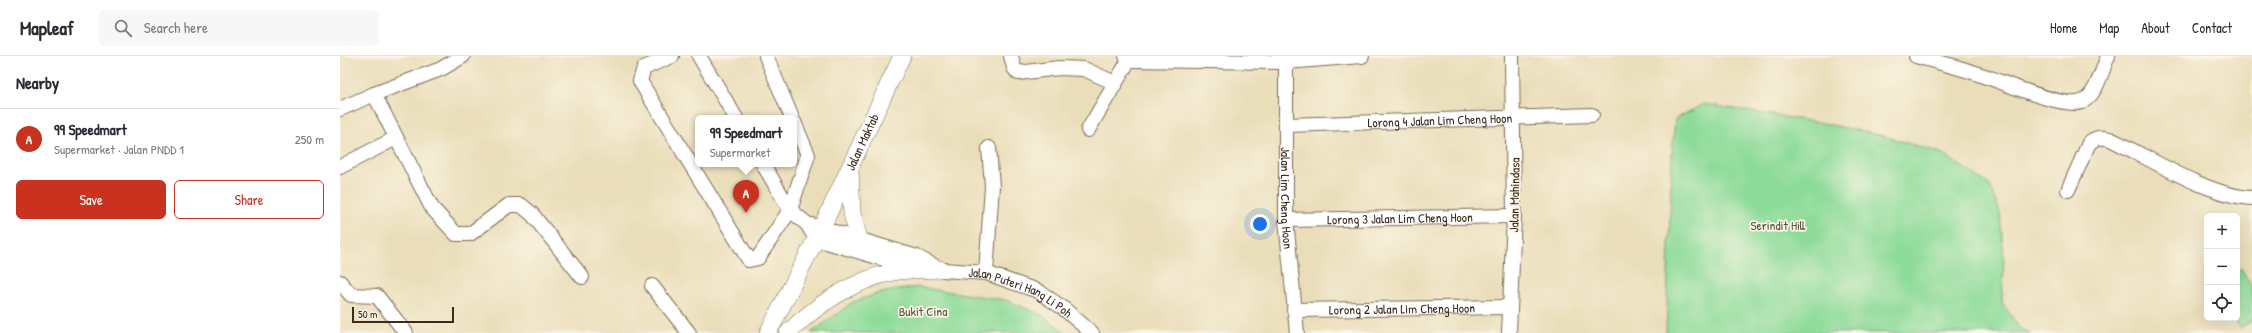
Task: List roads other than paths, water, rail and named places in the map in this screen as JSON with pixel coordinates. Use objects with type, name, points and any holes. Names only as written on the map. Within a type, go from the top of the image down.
[{"type":"main road","name":"Jalan Maktab","points":[[815,230],[850,165],[902,56]]},
{"type":"main road","points":[[850,165],[852,214],[859,238]]},
{"type":"main road","points":[[768,333],[815,230]]},
{"type":"main road","points":[[788,333],[815,310],[850,287],[894,272],[939,269]]},
{"type":"street","points":[[340,110],[374,94],[441,69],[463,56]]},
{"type":"street","points":[[672,56],[644,68],[640,81],[749,260],[758,258],[790,210],[808,155],[797,129]]},
{"type":"street","points":[[699,56],[734,115]]},
{"type":"street","points":[[766,56],[791,115]]},
{"type":"street","points":[[1011,56],[1014,68],[1018,74],[1059,68],[1084,69],[1115,83]]},
{"type":"street","points":[[1088,130],[1128,58],[1257,59],[1286,62],[1362,56]]},
{"type":"street","name":"Jalan Mahindasa","points":[[1510,333],[1514,216],[1514,117],[1512,56]]},
{"type":"street","points":[[1916,56],[1978,74],[2055,101],[2074,104],[2085,100],[2093,91],[2108,56]]},
{"type":"street","name":"Jalan Lim Cheng Hoon","points":[[1286,62],[1286,220],[1297,333]]},
{"type":"street","points":[[374,94],[432,208],[456,234],[470,234],[509,205],[521,205],[532,214],[582,277]]},
{"type":"street","name":"Lorong 4 Jalan Lim Cheng Hoon","points":[[1287,125],[1592,115]]},
{"type":"street","points":[[2068,190],[2089,144],[2094,139],[2102,137],[2116,141],[2207,186],[2228,194],[2252,198]]},
{"type":"street","points":[[340,167],[396,138]]},
{"type":"street","points":[[986,273],[992,186],[989,148]]},
{"type":"street","points":[[765,167],[790,210],[815,230]]},
{"type":"street","name":"Lorong 3 Jalan Lim Cheng Hoon","points":[[1286,220],[1514,216]]},
{"type":"street","name":"Jalan Puteri Hang Li Poh","points":[[815,230],[859,238],[917,257],[939,269]]},
{"type":"street","name":"Jalan Puteri Hang Li Poh","points":[[815,230],[915,268],[986,273],[1038,291],[1063,308],[1092,333]]},
{"type":"street","points":[[340,282],[351,295],[377,296],[406,333]]},
{"type":"street","points":[[652,286],[689,333]]},
{"type":"street","name":"Lorong 2 Jalan Lim Cheng Hoon","points":[[1294,310],[1510,307]]},
{"type":"place","name":"99 Speedmart","points":[[746,213]]},
{"type":"park label","name":"Serindit Hill","points":[[1778,225]]},
{"type":"park label","name":"Bukit Cina","points":[[923,311]]}]
